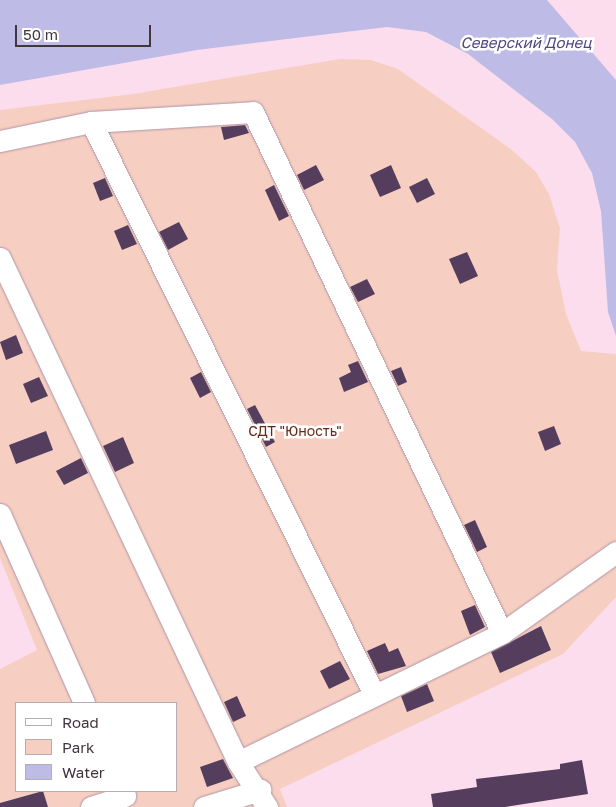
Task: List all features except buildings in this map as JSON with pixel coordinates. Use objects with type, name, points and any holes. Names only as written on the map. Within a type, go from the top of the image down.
[{"type":"street","points":[[0,140],[91,122],[253,112],[502,633]]},
{"type":"street","points":[[91,122],[373,692]]},
{"type":"street","points":[[0,258],[238,762],[263,798],[204,807]]},
{"type":"street","points":[[0,514],[84,702]]},
{"type":"street","points":[[238,762],[373,692],[502,633],[616,552]]},
{"type":"street","points":[[91,807],[126,798]]},
{"type":"green space","name":"СДТ \"Юность\"","points":[[340,59],[371,60],[398,69],[512,150],[536,172],[549,194],[560,228],[557,270],[566,314],[581,351],[616,354],[616,597],[563,654],[280,789],[287,807],[0,807],[0,669],[37,650],[0,558],[0,110],[133,94]]},
{"type":"water","name":"Северский Донец","points":[[0,0],[547,0],[616,80],[616,336],[608,312],[601,211],[592,173],[575,142],[552,119],[468,54],[426,32],[387,27],[197,50],[0,85]]}]
